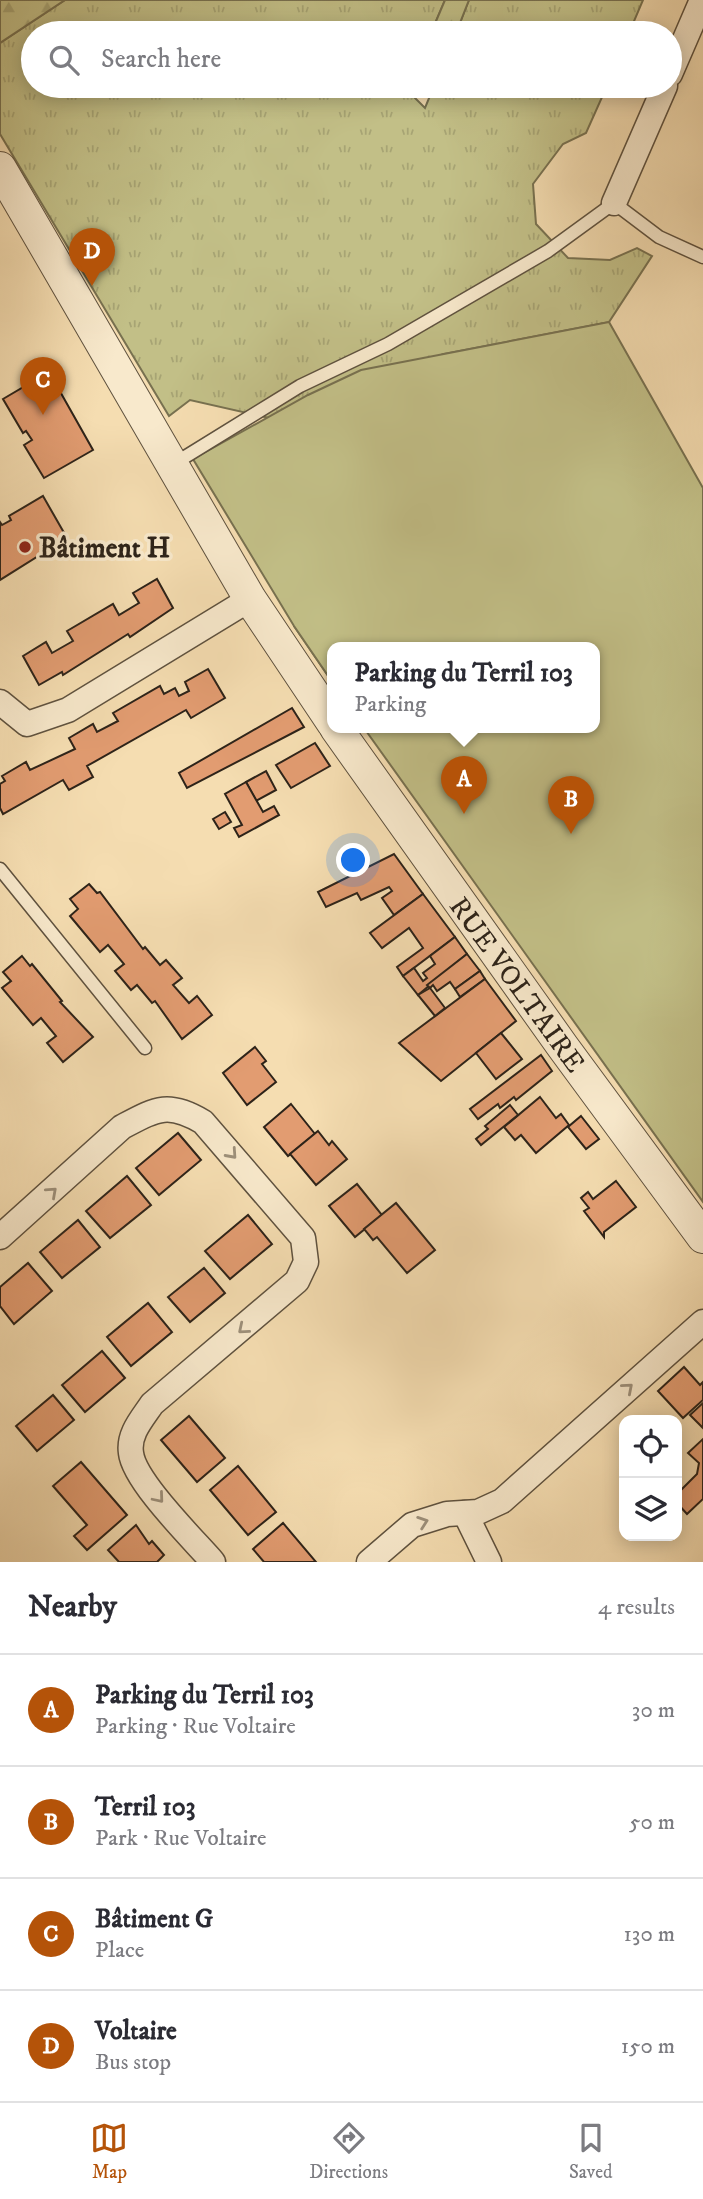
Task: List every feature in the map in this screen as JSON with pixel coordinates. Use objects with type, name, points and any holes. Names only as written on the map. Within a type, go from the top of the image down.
[{"type":"street","points":[[682,46],[702,0]]},
{"type":"street","points":[[614,203],[660,98]]},
{"type":"street","points":[[0,168],[250,599],[327,714]]},
{"type":"street","points":[[0,702],[27,723],[68,710],[250,599]]},
{"type":"street","name":"RUE VOLTAIRE","points":[[340,733],[555,1037],[703,1237]]},
{"type":"street","points":[[0,1237],[122,1127],[146,1114],[181,1109],[203,1122],[303,1238],[306,1262],[297,1281],[152,1404],[134,1430],[130,1452],[136,1472],[213,1562]]},
{"type":"street","points":[[369,1562],[412,1525],[447,1514],[478,1512],[502,1501],[703,1322]]},
{"type":"street","points":[[465,1513],[489,1562]]},
{"type":"lane","points":[[172,465],[300,386],[388,344],[525,264],[614,203],[659,237],[703,257]]},
{"type":"lane","points":[[0,869],[145,1048]]},
{"type":"green space","points":[[0,0],[65,0],[33,21],[21,21],[21,29],[0,43]]},
{"type":"green space","points":[[65,0],[445,0],[436,21],[33,21]]},
{"type":"green space","points":[[445,0],[469,0],[461,21],[436,21]]},
{"type":"green space","points":[[469,0],[643,0],[634,21],[461,21]]},
{"type":"green space","points":[[21,29],[21,98],[415,98],[425,108],[429,98],[602,98],[586,133],[563,144],[533,184],[536,224],[568,258],[610,260],[637,248],[652,256],[609,322],[444,354],[703,488],[347,642],[327,642],[327,674],[294,626],[322,430],[190,400],[169,416],[0,134],[0,43]]},
{"type":"green space","points":[[609,322],[703,488],[703,1202],[368,733],[600,733],[600,642],[327,642],[327,674],[294,626],[193,459],[308,395],[361,370]]},
{"type":"building","points":[[49,372],[93,450],[44,478],[24,445],[32,440],[26,431],[23,433],[3,399]]},
{"type":"building","name":"Bâtiment H","points":[[43,496],[67,538],[0,580],[0,522],[2,525],[11,520],[9,516]]},
{"type":"building","points":[[157,579],[173,608],[130,637],[128,634],[63,675],[62,672],[39,685],[23,656],[46,642],[52,653],[73,641],[67,631],[113,604],[119,615],[139,603],[133,593]]},
{"type":"building","points":[[208,669],[225,698],[191,718],[186,710],[87,766],[93,777],[69,790],[63,780],[3,814],[0,808],[0,784],[5,781],[2,776],[26,762],[30,770],[75,749],[69,738],[93,724],[97,732],[118,721],[113,713],[160,686],[164,694],[175,688],[179,696],[189,691],[185,682]]},
{"type":"building","points":[[292,708],[304,727],[187,788],[179,773]]},
{"type":"building","points":[[315,743],[330,766],[291,788],[276,765]]},
{"type":"building","points":[[266,771],[276,790],[256,801],[246,782]]},
{"type":"building","points":[[246,782],[263,812],[274,806],[279,815],[239,837],[234,828],[242,825],[225,794]]},
{"type":"building","points":[[225,812],[231,822],[219,829],[213,819]]},
{"type":"building","points":[[394,854],[423,894],[394,915],[382,898],[392,891],[389,887],[361,900],[357,893],[326,907],[318,892]]},
{"type":"building","points":[[89,884],[97,893],[100,892],[143,949],[145,947],[160,965],[166,960],[182,978],[173,985],[189,1003],[197,996],[212,1015],[182,1039],[155,1001],[152,1003],[137,985],[131,990],[115,971],[124,964],[108,945],[100,952],[70,916],[78,909],[70,899]]},
{"type":"building","points":[[423,894],[455,937],[403,976],[397,967],[423,948],[409,928],[382,948],[370,933]]},
{"type":"building","points":[[455,937],[467,954],[418,995],[403,976],[414,968],[423,981],[427,978],[423,973],[435,964],[430,956]]},
{"type":"building","points":[[467,954],[480,971],[455,989],[450,982],[437,991],[433,985],[430,988],[427,985]]},
{"type":"building","points":[[22,956],[30,966],[32,964],[62,1001],[60,1002],[93,1037],[63,1062],[47,1043],[56,1036],[41,1018],[33,1025],[2,988],[11,981],[3,972]]},
{"type":"building","points":[[480,971],[485,979],[460,997],[455,989]]},
{"type":"building","points":[[485,979],[516,1021],[441,1081],[399,1043]]},
{"type":"building","points":[[430,988],[445,1008],[435,1016],[418,995]]},
{"type":"building","points":[[501,1033],[522,1059],[496,1079],[476,1053]]},
{"type":"building","points":[[255,1047],[266,1061],[262,1064],[276,1082],[247,1105],[223,1073]]},
{"type":"building","points":[[541,1055],[552,1071],[516,1100],[514,1097],[500,1108],[498,1104],[478,1119],[470,1109]]},
{"type":"building","points":[[540,1097],[556,1118],[561,1114],[569,1125],[536,1153],[521,1135],[515,1140],[504,1127]]},
{"type":"building","points":[[291,1104],[315,1134],[288,1156],[264,1127]]},
{"type":"building","points":[[510,1105],[518,1115],[481,1145],[476,1139],[488,1129],[485,1126]]},
{"type":"building","points":[[581,1116],[599,1139],[586,1149],[568,1127]]},
{"type":"building","points":[[318,1131],[329,1145],[332,1141],[347,1159],[316,1185],[290,1154]]},
{"type":"building","points":[[178,1133],[201,1160],[159,1195],[136,1168]]},
{"type":"building","points":[[127,1176],[151,1205],[110,1238],[86,1211]]},
{"type":"building","points":[[616,1181],[636,1207],[604,1232],[604,1237],[584,1211],[589,1208],[581,1198],[588,1192],[593,1199]]},
{"type":"building","points":[[357,1184],[382,1215],[355,1237],[329,1206]]},
{"type":"building","points":[[396,1203],[435,1250],[407,1273],[377,1237],[373,1240],[364,1229]]},
{"type":"building","points":[[248,1215],[272,1244],[230,1279],[205,1251]]},
{"type":"building","points":[[78,1220],[100,1247],[62,1278],[40,1252]]},
{"type":"building","points":[[28,1263],[52,1291],[14,1324],[0,1306],[0,1287]]},
{"type":"building","points":[[204,1268],[225,1293],[190,1322],[168,1297]]},
{"type":"building","points":[[148,1303],[172,1332],[131,1366],[107,1337]]},
{"type":"building","points":[[102,1351],[125,1378],[85,1412],[62,1385]]},
{"type":"building","points":[[684,1367],[700,1385],[703,1382],[703,1400],[683,1418],[658,1391]]},
{"type":"building","points":[[53,1395],[74,1420],[37,1451],[16,1426]]},
{"type":"building","points":[[703,1403],[703,1428],[690,1415]]},
{"type":"building","points":[[189,1416],[225,1458],[197,1482],[161,1440]]},
{"type":"building","points":[[703,1439],[703,1499],[687,1514],[682,1508],[682,1489],[697,1474],[699,1463],[688,1453]]},
{"type":"building","points":[[81,1462],[127,1515],[87,1550],[74,1536],[87,1525],[53,1486]]},
{"type":"building","points":[[238,1466],[276,1512],[248,1535],[210,1490]]},
{"type":"building","points":[[283,1523],[316,1562],[264,1562],[253,1549]]},
{"type":"building","points":[[136,1525],[149,1544],[152,1541],[164,1555],[157,1562],[119,1562],[108,1550]]},
{"type":"place","name":"Voltaire","points":[[92,286]]},
{"type":"place","name":"Bâtiment G","points":[[43,415]]},
{"type":"place","name":"Bâtiment H","points":[[25,547]]},
{"type":"place","name":"Parking du Terril 103","points":[[464,814]]},
{"type":"place","name":"Terril 103","points":[[571,834]]}]
